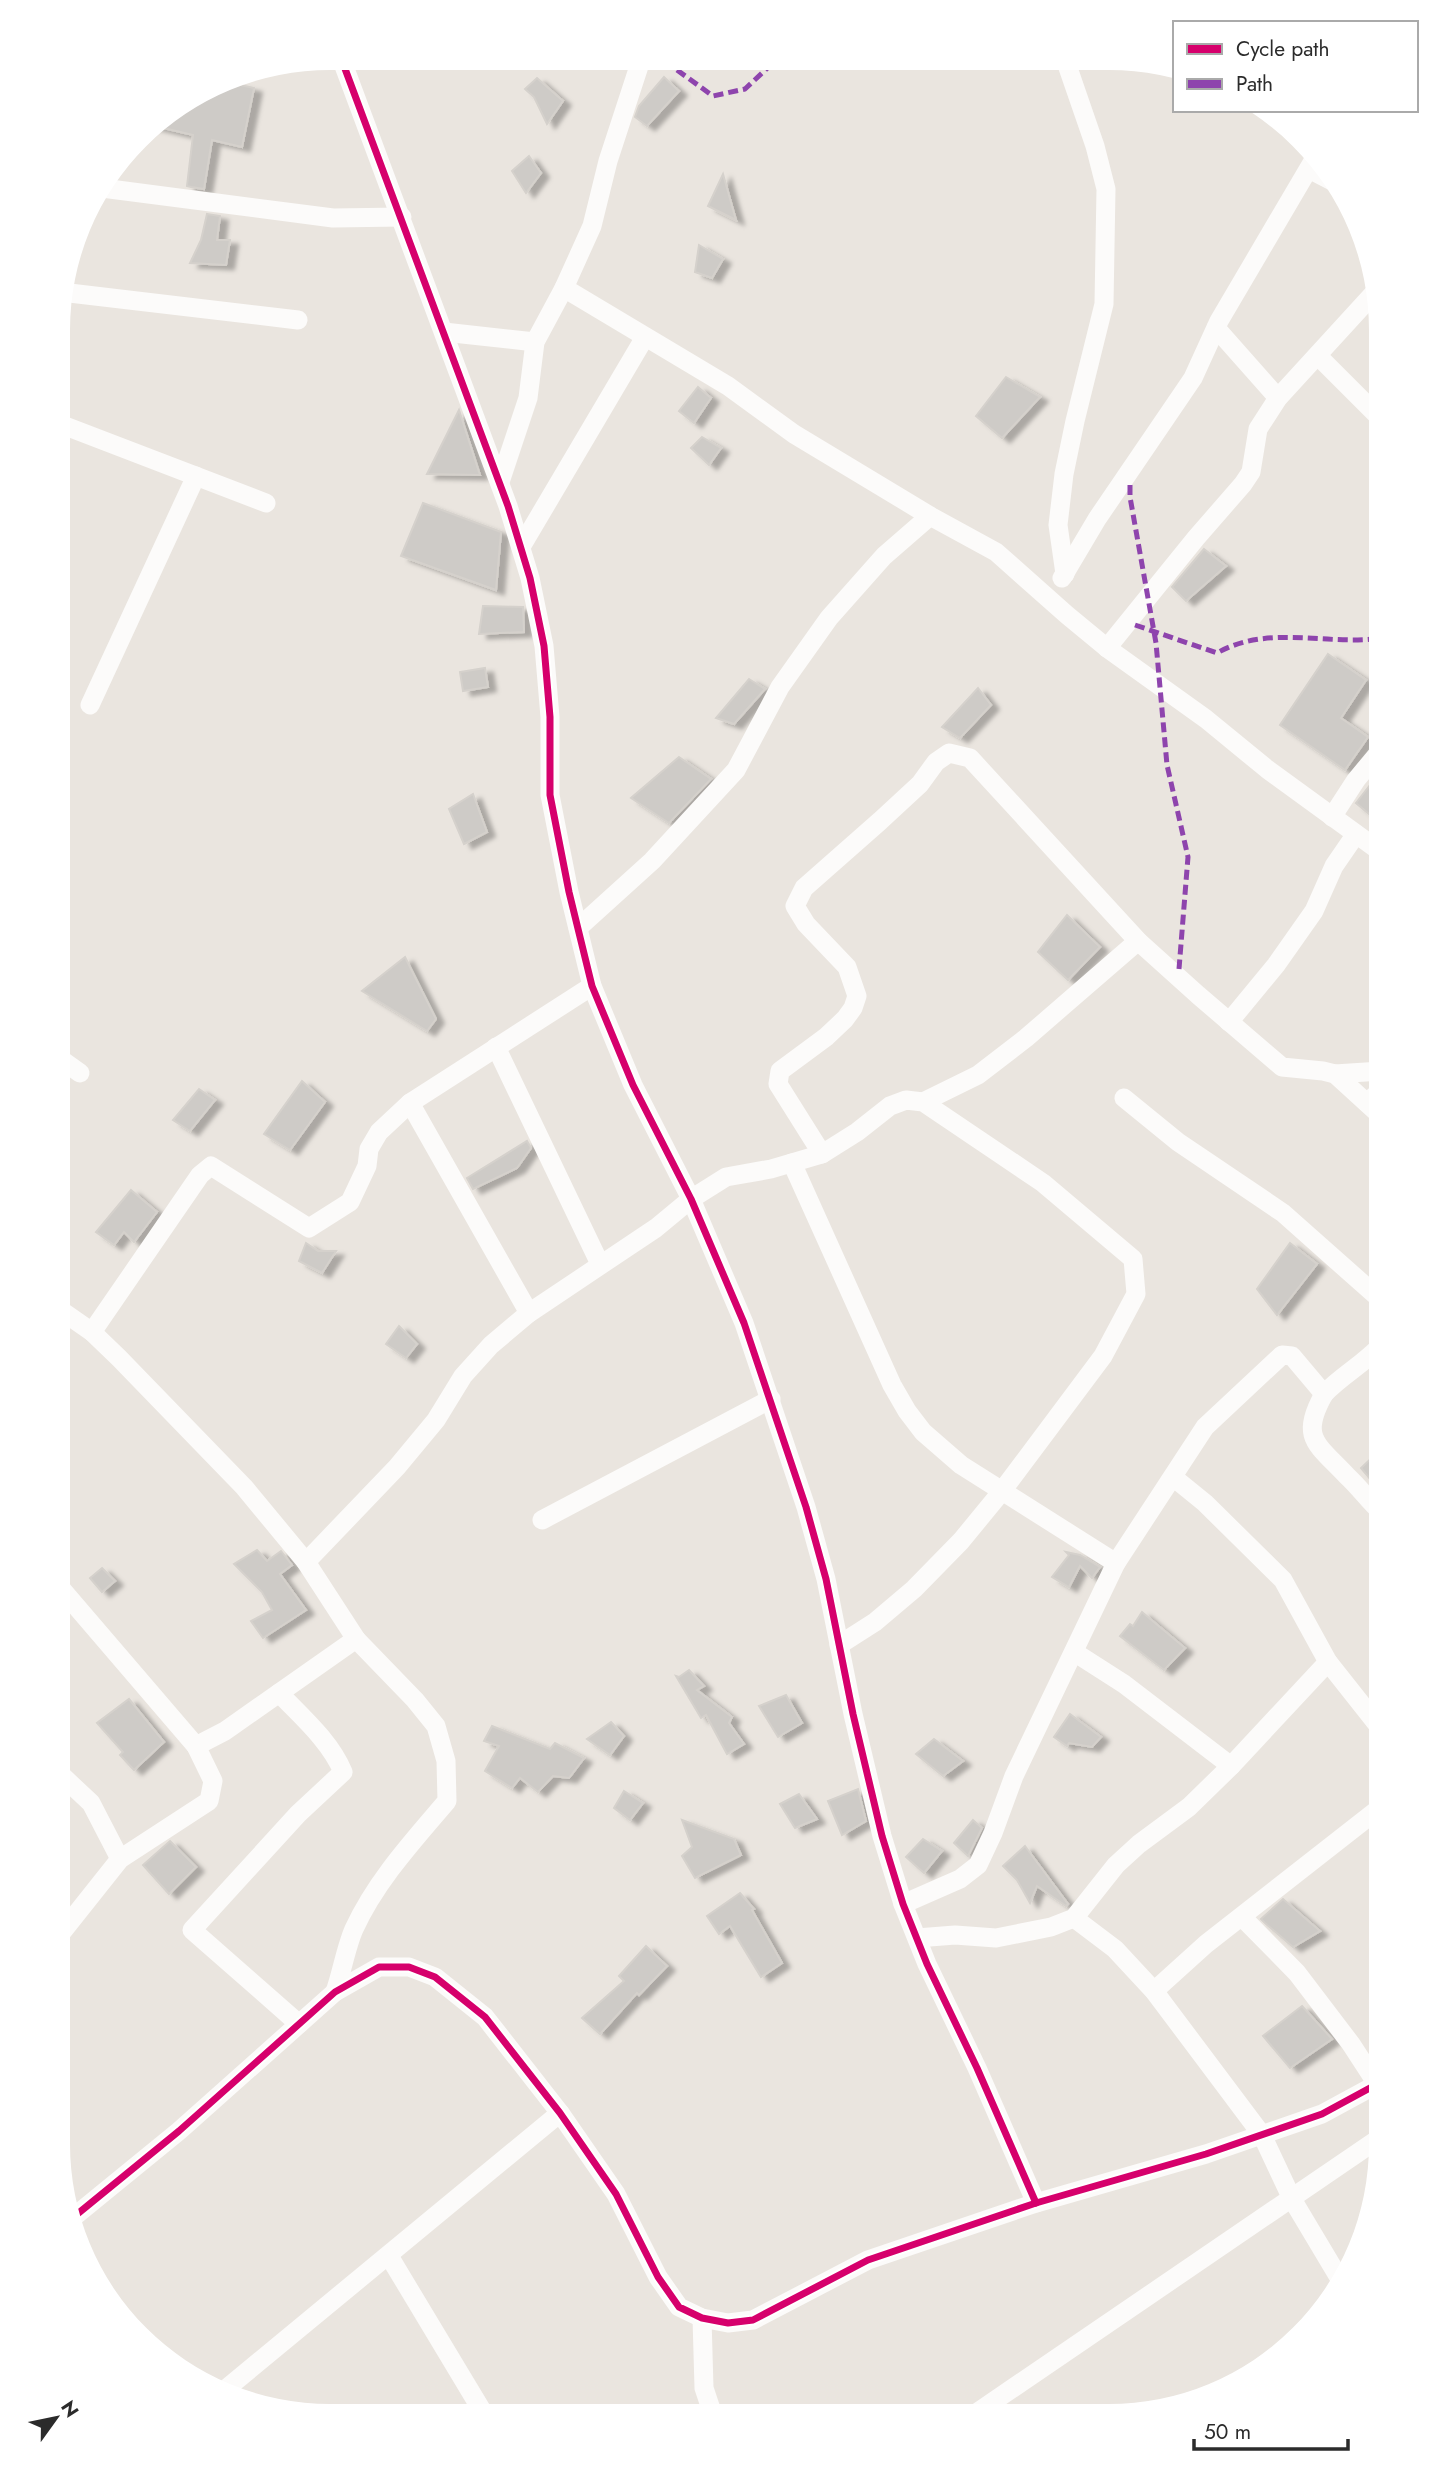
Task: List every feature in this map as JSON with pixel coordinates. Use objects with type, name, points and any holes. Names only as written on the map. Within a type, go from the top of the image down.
[{"type":"street","points":[[346,70],[500,482],[521,547],[544,646],[550,717],[550,794],[592,986],[633,1085],[691,1199],[744,1323],[771,1399],[826,1579],[881,1836],[903,1904],[1036,2203]]},
{"type":"street","points":[[500,482],[528,398],[535,342],[564,289],[592,226],[608,161],[637,70]]},
{"type":"street","points":[[1065,574],[1058,525],[1064,474],[1075,421],[1104,304],[1106,189],[1095,146],[1069,70]]},
{"type":"street","points":[[1050,599],[1097,519],[1193,379],[1216,328],[1310,165]]},
{"type":"street","points":[[111,189],[333,218],[402,217]]},
{"type":"street","points":[[564,289],[727,386],[794,434],[930,516],[996,552],[1107,648],[1206,719],[1267,769],[1369,843]]},
{"type":"street","points":[[72,293],[298,320]]},
{"type":"street","points":[[1107,648],[1243,484],[1251,472],[1258,429],[1278,398],[1367,301]]},
{"type":"street","points":[[1216,328],[1278,398]]},
{"type":"street","points":[[444,332],[535,342]]},
{"type":"street","points":[[521,547],[645,337]]},
{"type":"street","points":[[1318,356],[1369,407]]},
{"type":"street","points":[[70,428],[266,503]]},
{"type":"street","points":[[90,705],[196,476]]},
{"type":"street","points":[[578,928],[652,861],[736,770],[780,687],[829,618],[884,556],[930,516]]},
{"type":"street","points":[[822,1154],[778,1084],[780,1071],[845,1019],[857,996],[847,967],[806,924],[795,906],[804,888],[919,784],[936,762],[950,753],[970,758],[1138,942],[1282,1066],[1335,1074],[1369,1073]]},
{"type":"street","points":[[1332,817],[1369,764]]},
{"type":"street","points":[[1229,1022],[1276,965],[1314,911],[1334,866],[1356,834]]},
{"type":"street","points":[[923,1102],[978,1075],[1026,1038],[1138,942]]},
{"type":"street","points":[[92,1332],[200,1175],[211,1166],[309,1228],[350,1202],[367,1166],[369,1149],[379,1132],[410,1103],[592,986]]},
{"type":"street","points":[[496,1047],[600,1264]]},
{"type":"street","points":[[70,1066],[80,1073]]},
{"type":"street","points":[[1335,1074],[1369,1098]]},
{"type":"street","points":[[1124,1098],[1178,1142],[1283,1213],[1369,1289]]},
{"type":"street","points":[[306,1562],[397,1467],[436,1420],[463,1376],[491,1345],[529,1313],[656,1228],[691,1199],[726,1177],[822,1154],[857,1132],[890,1106],[906,1100],[923,1102],[1043,1184],[1133,1259],[1136,1294],[1102,1356],[1002,1491],[961,1541],[914,1589],[875,1622],[839,1645]]},
{"type":"street","points":[[410,1103],[529,1313]]},
{"type":"street","points":[[792,1163],[892,1385],[906,1411],[923,1432],[961,1465],[1116,1563]]},
{"type":"street","points":[[70,1317],[92,1332],[244,1488],[306,1562],[356,1639],[415,1700],[436,1726],[446,1761],[447,1801],[401,1856],[370,1899],[353,1932],[335,1992]]},
{"type":"street","points":[[903,1904],[961,1879],[978,1865],[1014,1776],[1116,1563],[1205,1427],[1282,1355],[1292,1356],[1324,1394]]},
{"type":"street","points":[[1369,1357],[1336,1381],[1324,1394],[1312,1415],[1314,1439],[1325,1455],[1369,1500]]},
{"type":"street","points":[[542,1520],[771,1399]]},
{"type":"street","points":[[1173,1477],[1205,1503],[1283,1580],[1328,1662],[1369,1714]]},
{"type":"street","points":[[70,1599],[196,1746],[213,1781],[209,1801],[120,1858],[70,1922]]},
{"type":"street","points":[[196,1746],[225,1731],[356,1639]]},
{"type":"street","points":[[1074,1653],[1124,1684],[1231,1766]]},
{"type":"street","points":[[917,1938],[955,1935],[996,1938],[1051,1927],[1074,1918],[1116,1864],[1189,1807],[1328,1662]]},
{"type":"street","points":[[279,1693],[317,1732],[339,1761],[343,1772],[299,1814],[192,1930],[299,2024]]},
{"type":"street","points":[[70,1783],[91,1803],[120,1858]]},
{"type":"street","points":[[1154,1991],[1206,1944],[1369,1816]]},
{"type":"street","points":[[1242,1917],[1297,1973],[1369,2069]]},
{"type":"street","points":[[1074,1918],[1115,1949],[1154,1991],[1262,2135],[1292,2199],[1335,2272]]},
{"type":"street","points":[[79,2212],[179,2131],[335,1992],[379,1967],[409,1967],[435,1976],[485,2017],[560,2113],[616,2194],[665,2288],[679,2307],[702,2318],[728,2323],[753,2320],[867,2260],[1036,2203],[1262,2135],[1322,2114],[1369,2088]]},
{"type":"street","points":[[231,2385],[560,2113]]},
{"type":"street","points":[[990,2404],[1369,2145]]},
{"type":"street","points":[[389,2256],[478,2404]]},
{"type":"street","points":[[702,2318],[704,2388],[709,2404]]},
{"type":"building","points":[[664,77],[679,91],[647,126],[635,117],[639,106]]},
{"type":"building","points":[[537,78],[563,101],[547,124],[534,97],[525,89]]},
{"type":"building","points":[[242,85],[254,88],[242,147],[212,140],[204,189],[187,186],[193,135],[166,129],[185,114],[230,90]]},
{"type":"building","points":[[529,156],[541,173],[526,193],[512,171]]},
{"type":"building","points":[[723,174],[736,220],[708,206]]},
{"type":"building","points":[[207,214],[220,216],[217,240],[230,240],[226,265],[190,263],[201,240]]},
{"type":"building","points":[[699,245],[723,259],[712,278],[695,272]]},
{"type":"building","points":[[1006,377],[1040,397],[1002,438],[976,416]]},
{"type":"building","points":[[698,387],[711,398],[694,423],[679,411]]},
{"type":"building","points":[[459,410],[480,475],[427,474]]},
{"type":"building","points":[[702,437],[721,448],[709,465],[691,448]]},
{"type":"building","points":[[423,503],[501,532],[496,590],[401,556]]},
{"type":"building","points":[[1204,549],[1226,566],[1186,601],[1172,587]]},
{"type":"building","points":[[483,606],[523,607],[524,632],[479,634]]},
{"type":"building","points":[[1328,654],[1366,680],[1341,718],[1368,737],[1345,770],[1280,725]]},
{"type":"building","points":[[485,668],[488,687],[463,691],[460,672]]},
{"type":"building","points":[[749,679],[765,689],[734,724],[716,718]]},
{"type":"building","points":[[978,688],[991,705],[960,738],[942,727]]},
{"type":"building","points":[[679,757],[711,779],[669,823],[631,798]]},
{"type":"building","points":[[1369,786],[1369,814],[1356,803]]},
{"type":"building","points":[[473,794],[487,832],[464,844],[449,809]]},
{"type":"building","points":[[1067,915],[1100,947],[1068,980],[1038,952]]},
{"type":"building","points":[[405,957],[436,1019],[427,1031],[362,991]]},
{"type":"building","points":[[302,1081],[325,1102],[290,1150],[264,1134]]},
{"type":"building","points":[[199,1089],[215,1100],[190,1131],[173,1120]]},
{"type":"building","points":[[527,1141],[531,1148],[517,1168],[473,1189],[467,1178]]},
{"type":"building","points":[[131,1190],[157,1212],[134,1242],[124,1232],[114,1245],[96,1232]]},
{"type":"building","points":[[306,1243],[318,1251],[336,1251],[322,1273],[299,1261]]},
{"type":"building","points":[[1290,1243],[1317,1264],[1277,1315],[1257,1289]]},
{"type":"building","points":[[399,1326],[417,1344],[406,1358],[386,1344]]},
{"type":"building","points":[[1369,1460],[1369,1478],[1361,1468]]},
{"type":"building","points":[[257,1550],[267,1561],[281,1551],[292,1565],[280,1574],[306,1610],[263,1638],[251,1621],[272,1610],[262,1592],[234,1564]]},
{"type":"building","points":[[1066,1552],[1080,1555],[1100,1567],[1092,1578],[1080,1566],[1069,1587],[1052,1577],[1069,1555]]},
{"type":"building","points":[[102,1568],[115,1581],[102,1592],[90,1578]]},
{"type":"building","points":[[1142,1612],[1185,1648],[1164,1670],[1120,1636],[1130,1624],[1133,1626]]},
{"type":"building","points":[[689,1670],[704,1686],[697,1690],[732,1717],[729,1723],[744,1744],[727,1754],[706,1715],[701,1718],[676,1676],[679,1677]]},
{"type":"building","points":[[786,1695],[802,1723],[778,1737],[759,1706]]},
{"type":"building","points":[[129,1699],[164,1742],[134,1770],[120,1755],[123,1752],[97,1723]]},
{"type":"building","points":[[1070,1714],[1101,1737],[1092,1747],[1069,1743],[1067,1746],[1054,1737]]},
{"type":"building","points":[[611,1722],[624,1736],[610,1755],[587,1739]]},
{"type":"building","points":[[492,1726],[550,1749],[555,1743],[584,1758],[569,1778],[553,1776],[538,1792],[520,1778],[512,1788],[485,1771],[499,1746],[484,1741]]},
{"type":"building","points":[[934,1739],[963,1761],[943,1776],[916,1754]]},
{"type":"building","points":[[858,1789],[866,1821],[842,1835],[828,1801]]},
{"type":"building","points":[[624,1791],[643,1803],[630,1820],[614,1808]]},
{"type":"building","points":[[799,1794],[817,1819],[795,1828],[780,1804]]},
{"type":"building","points":[[682,1820],[734,1839],[741,1855],[695,1878],[682,1856],[692,1847]]},
{"type":"building","points":[[973,1820],[982,1828],[968,1856],[954,1843]]},
{"type":"building","points":[[923,1839],[942,1851],[924,1873],[906,1857]]},
{"type":"building","points":[[170,1841],[196,1867],[169,1894],[143,1865]]},
{"type":"building","points":[[1025,1846],[1068,1904],[1066,1906],[1037,1886],[1030,1903],[1017,1880],[1003,1866]]},
{"type":"building","points":[[740,1893],[754,1909],[752,1910],[782,1963],[761,1977],[730,1926],[719,1934],[707,1916]]},
{"type":"building","points":[[1283,1899],[1320,1931],[1293,1947],[1261,1919]]},
{"type":"building","points":[[646,1946],[667,1966],[639,1995],[637,1993],[600,2034],[582,2018],[624,1981],[619,1976]]},
{"type":"building","points":[[1302,2006],[1332,2039],[1290,2068],[1263,2036]]},
{"type":"marked path","points":[[677,70],[713,96],[745,89],[765,70]]},
{"type":"marked path","points":[[1130,485],[1156,643],[1167,765],[1188,857],[1179,969]]},
{"type":"marked path","points":[[1135,625],[1217,653],[1236,644],[1277,638],[1369,639]]},
{"type":"cycle path","points":[[345,70],[508,506],[530,578],[544,646],[550,717],[550,795],[569,892],[592,986],[633,1085],[691,1199],[744,1323],[806,1507],[826,1579],[853,1714],[882,1836],[903,1904],[927,1964],[977,2068],[1036,2203]]},
{"type":"cycle path","points":[[79,2212],[179,2131],[335,1992],[379,1967],[409,1967],[435,1977],[485,2017],[560,2113],[616,2194],[658,2277],[679,2307],[702,2318],[728,2323],[753,2320],[868,2260],[1036,2203],[1206,2154],[1322,2114],[1369,2089]]}]
